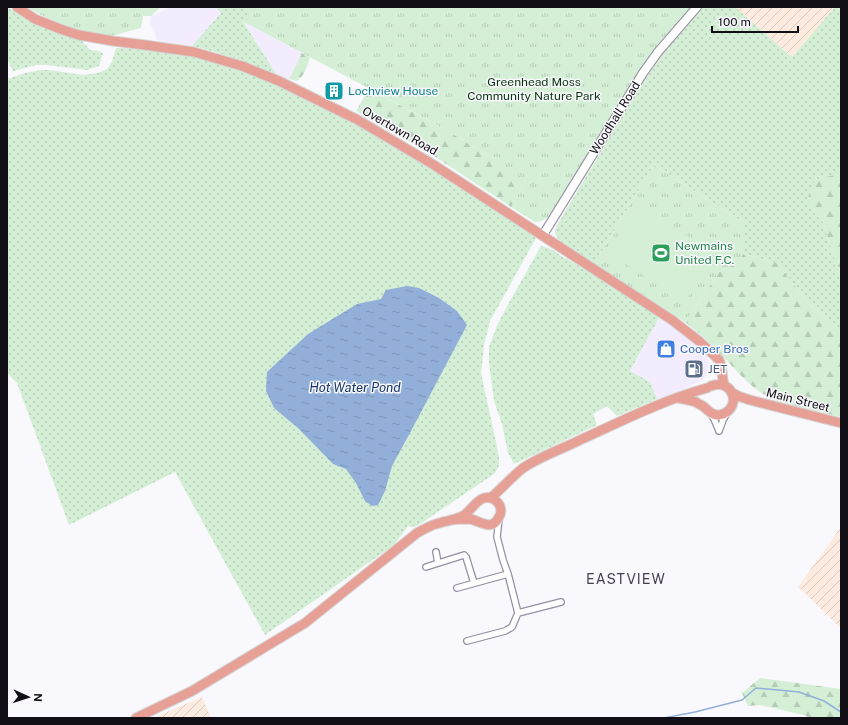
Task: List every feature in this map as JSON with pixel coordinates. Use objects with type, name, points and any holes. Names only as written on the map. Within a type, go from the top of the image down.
[{"type":"main road","name":"Overtown Road","points":[[17,7],[35,19],[79,35],[194,52],[242,66],[279,80],[364,124],[434,165],[672,320],[699,341],[719,360],[728,388]]},
{"type":"main road","points":[[707,410],[702,397],[709,387],[716,381],[722,370]]},
{"type":"main road","points":[[490,498],[522,469],[534,462],[676,398],[715,384],[720,384],[728,388],[733,400],[730,409],[720,415],[707,410],[690,400],[676,398]]},
{"type":"main road","name":"Main Street","points":[[728,388],[738,396],[750,400],[841,423]]},
{"type":"main road","name":"Main Street","points":[[730,409],[743,401],[750,400]]},
{"type":"main road","points":[[498,504],[503,490],[510,481]]},
{"type":"main road","points":[[136,718],[192,691],[305,623],[380,562],[427,527],[462,516],[482,498],[490,498],[495,500],[501,511],[499,518],[494,524],[486,525],[477,521],[461,519],[451,520]]},
{"type":"main road","points":[[474,506],[473,511],[477,521]]},
{"type":"street","name":"Woodhall Road","points":[[543,235],[643,74],[658,52],[697,7]]},
{"type":"street","points":[[707,410],[714,419],[719,432],[723,420],[730,409]]},
{"type":"street","points":[[467,641],[512,628],[518,613],[497,537],[499,518]]},
{"type":"street","points":[[486,525],[497,537]]},
{"type":"street","points":[[436,552],[438,563]]},
{"type":"street","points":[[426,567],[464,555],[466,557],[474,583]]},
{"type":"street","points":[[457,588],[508,574]]},
{"type":"street","points":[[518,613],[561,602]]},
{"type":"shaded area","points":[[170,7],[216,7],[221,13],[192,46],[156,40],[156,35],[150,23],[151,16]]},
{"type":"shaded area","points":[[735,7],[835,7],[792,57]]},
{"type":"shaded area","points":[[244,22],[301,53],[289,79],[277,75]]},
{"type":"shaded area","points":[[660,316],[691,340],[706,355],[709,366],[705,377],[702,380],[675,393],[657,399],[650,382],[630,372]]},
{"type":"shaded area","points":[[841,527],[841,628],[798,587]]},
{"type":"shaded area","points":[[202,697],[211,718],[153,718]]},
{"type":"green space","points":[[7,7],[34,23],[56,33],[81,40],[90,50],[103,53],[99,66],[87,70],[37,65],[13,71],[7,60]]},
{"type":"green space","points":[[27,7],[161,7],[151,16],[143,16],[141,28],[111,36],[66,26]]},
{"type":"green space","points":[[216,7],[244,7],[252,16],[244,23],[277,75],[224,55],[192,46],[221,13]]},
{"type":"green space","name":"Greenhead Moss Community Nature Park","points":[[244,7],[691,7],[663,39],[644,66],[548,217],[542,221],[535,222],[511,207],[526,180],[445,129],[244,22],[251,16]]},
{"type":"green space","points":[[703,7],[735,7],[792,57],[835,7],[841,7],[841,173],[815,180],[812,210],[823,222],[841,279],[841,326],[838,327],[808,303],[777,263],[743,254],[743,222],[654,165],[594,264],[565,245],[556,236],[555,230],[560,220],[640,87],[671,42]]},
{"type":"green space","points":[[116,48],[186,55],[234,69],[281,87],[326,108],[391,144],[454,183],[536,238],[490,321],[484,345],[481,373],[499,458],[497,470],[494,474],[417,526],[408,526],[394,545],[265,635],[175,472],[69,525],[17,383],[7,373],[7,79],[41,70],[83,75],[98,73],[107,69],[112,62]]},
{"type":"green space","points":[[301,53],[310,57],[305,70],[297,81],[289,79],[301,55]]},
{"type":"green space","points":[[369,89],[445,129],[526,180],[511,207],[434,156],[356,111]]},
{"type":"green space","points":[[654,165],[743,222],[743,254],[737,263],[719,272],[685,322],[594,264]]},
{"type":"green space","points":[[841,173],[841,279],[823,222],[812,210],[808,198],[815,180]]},
{"type":"green space","name":"Newmains United F.C.","points":[[638,205],[715,253],[685,302],[608,253]]},
{"type":"green space","points":[[541,246],[553,250],[565,259],[566,258],[660,316],[630,371],[650,382],[657,399],[617,416],[607,406],[593,414],[597,425],[514,464],[508,453],[502,424],[494,401],[489,363],[489,347],[506,308]]},
{"type":"green space","points":[[743,254],[777,263],[808,303],[838,327],[841,326],[841,417],[780,402],[760,392],[742,377],[708,341],[685,322],[719,272],[737,263]]},
{"type":"green space","points":[[760,678],[841,689],[841,718],[810,718],[804,715],[760,705],[748,706],[742,693]]},
{"type":"water","name":"Hot Water Pond","points":[[407,286],[419,288],[439,298],[457,311],[467,325],[392,466],[385,491],[378,505],[372,506],[365,501],[356,483],[346,469],[333,464],[298,428],[274,408],[266,391],[267,372],[308,334],[357,304],[381,299],[386,290]]},
{"type":"waterway","points":[[664,718],[742,700],[756,688],[799,692],[824,701],[841,712]]},
{"type":"place","name":"Lochview House","points":[[334,91]]},
{"type":"place","name":"Newmains United F.C.","points":[[661,253]]},
{"type":"place","name":"Cooper Bros","points":[[666,349]]},
{"type":"place","name":"JET","points":[[694,369]]},
{"type":"district","name":"EASTVIEW","points":[[626,579]]}]
